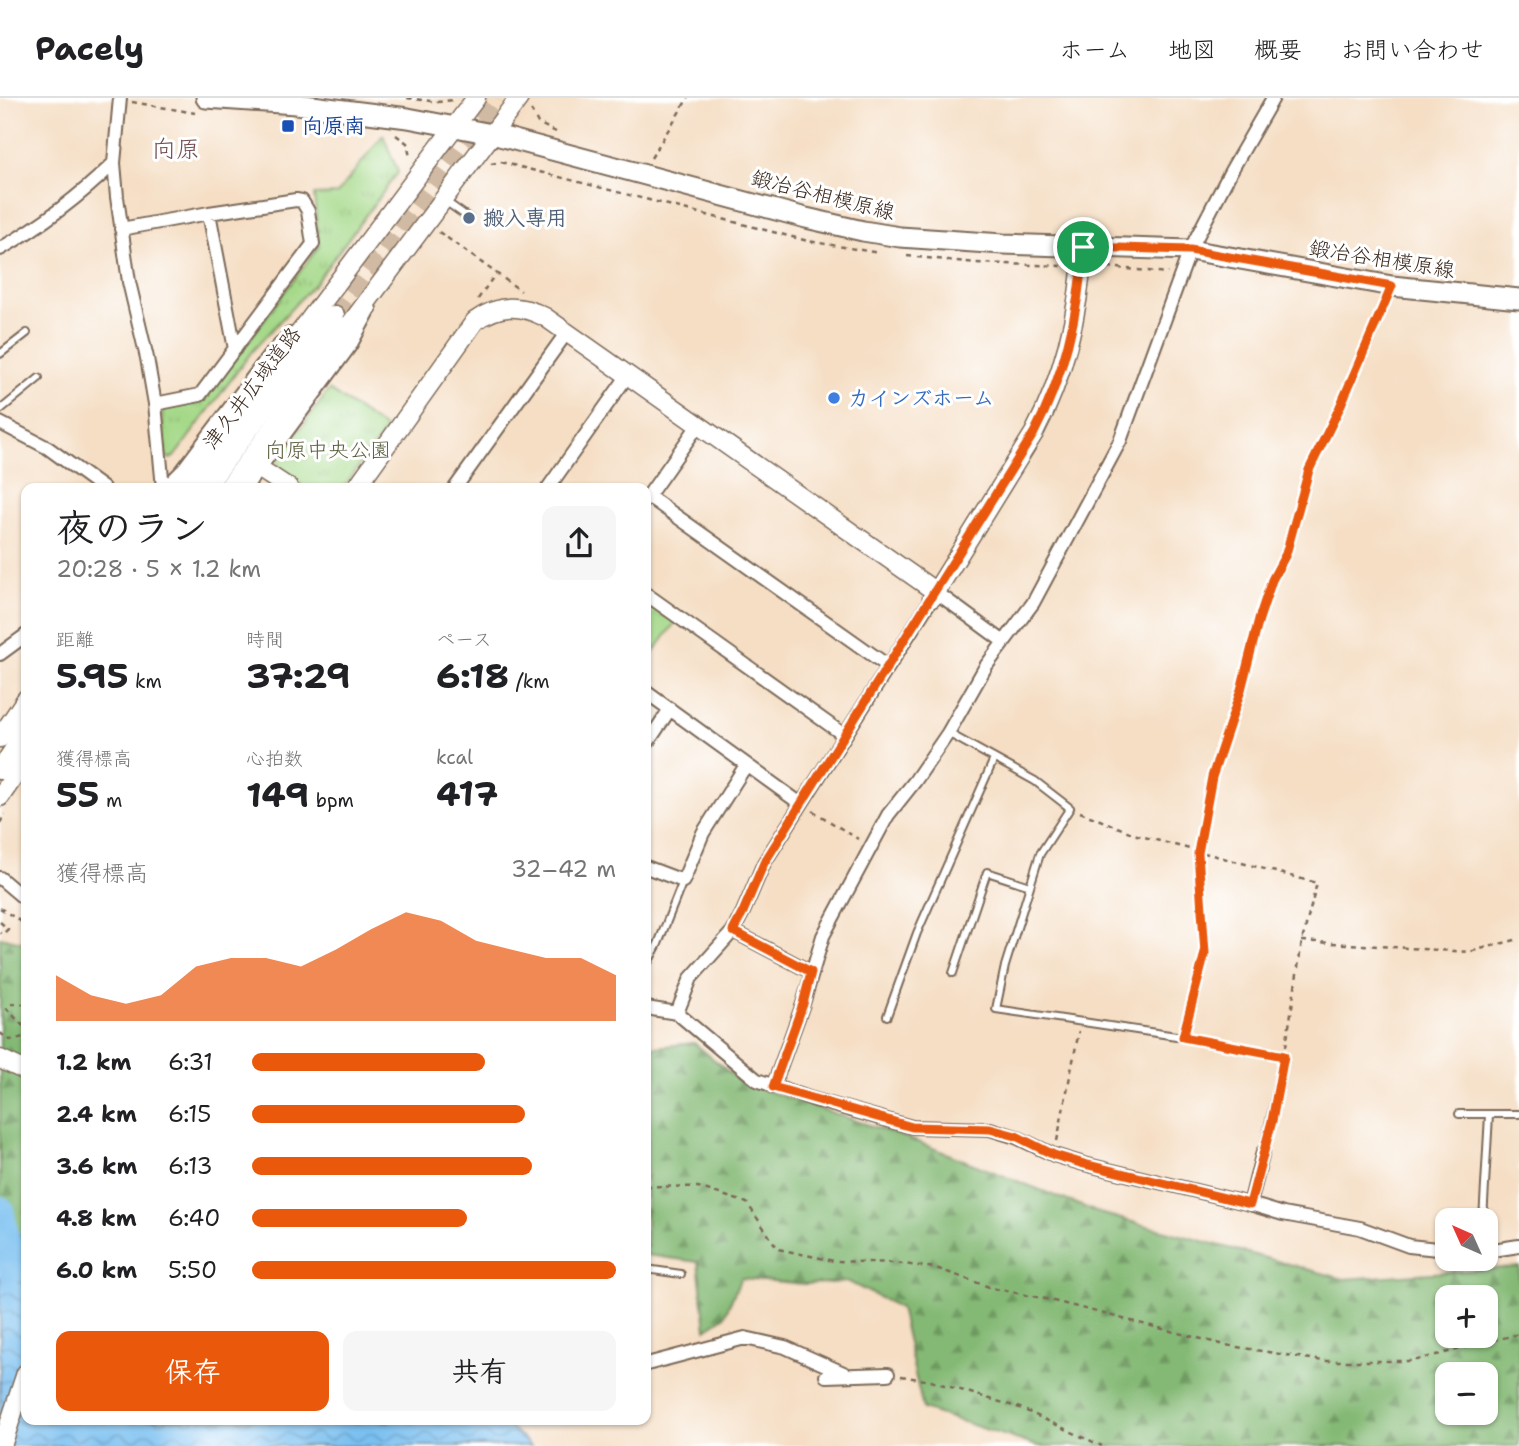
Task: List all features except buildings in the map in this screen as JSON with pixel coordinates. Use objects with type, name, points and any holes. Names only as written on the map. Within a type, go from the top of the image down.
[{"type":"main road","points":[[187,483],[476,98]]},
{"type":"main road","points":[[232,483],[519,98]]},
{"type":"main road","name":"鍛冶谷相模原線","points":[[201,105],[296,101],[408,118],[492,134],[863,231],[939,241],[1190,250],[1392,286],[1519,299]]},
{"type":"main road","points":[[360,483],[469,328],[485,314],[507,307],[528,308],[699,424],[934,595],[1049,405],[1074,323],[1083,247]]},
{"type":"main road","name":"津久井広域道路","points":[[209,483],[335,315]]},
{"type":"main road","points":[[260,469],[281,483]]},
{"type":"main road","points":[[0,738],[21,706]]},
{"type":"main road","points":[[0,770],[21,738]]},
{"type":"main road","points":[[0,797],[21,766]]},
{"type":"main road","points":[[0,1059],[21,1069]]},
{"type":"main road","points":[[2,1446],[21,1388]]},
{"type":"street","points":[[773,1087],[803,1004],[823,936],[894,806],[948,733],[986,666],[1033,603],[1120,441],[1190,250],[1273,98]]},
{"type":"street","points":[[124,100],[114,163],[129,282],[155,404],[163,483]]},
{"type":"street","points":[[0,249],[38,227],[114,163]]},
{"type":"street","points":[[121,229],[296,200],[302,201],[308,211],[313,244],[200,395],[155,404]]},
{"type":"street","points":[[209,213],[235,349]]},
{"type":"street","points":[[249,483],[351,345],[386,278]]},
{"type":"street","points":[[169,483],[181,472],[268,357],[327,296]]},
{"type":"street","points":[[459,483],[567,332]]},
{"type":"street","points":[[552,483],[628,375]]},
{"type":"street","points":[[651,492],[699,424]]},
{"type":"street","points":[[2,427],[48,448],[96,483]]},
{"type":"street","points":[[651,501],[888,666]]},
{"type":"street","points":[[677,1013],[691,978],[733,931],[764,863],[934,595],[1004,642]]},
{"type":"street","points":[[651,598],[844,735]]},
{"type":"street","points":[[0,654],[21,639]]},
{"type":"street","points":[[651,696],[801,804]]},
{"type":"street","points":[[651,738],[670,709]]},
{"type":"street","points":[[651,869],[683,881],[704,833],[746,765]]},
{"type":"street","points":[[0,878],[21,896]]},
{"type":"street","points":[[733,931],[811,972]]},
{"type":"street","points":[[651,1009],[677,1013],[757,1080],[773,1087],[912,1127],[990,1129],[1016,1136],[1054,1155],[1164,1185],[1283,1214],[1360,1228],[1409,1246],[1435,1249]]},
{"type":"street","points":[[1250,1204],[1263,1152]]},
{"type":"street","points":[[1498,1249],[1519,1246]]},
{"type":"street","points":[[651,1363],[745,1338],[785,1348],[848,1375]]},
{"type":"street","points":[[651,1365],[674,1368]]},
{"type":"street","points":[[826,1376],[888,1374]]},
{"type":"lane","points":[[443,200],[469,218]]},
{"type":"lane","points":[[0,354],[27,333]]},
{"type":"lane","points":[[0,410],[39,378]]},
{"type":"lane","points":[[948,733],[1035,781],[1070,808],[1041,854],[1005,966],[996,1009],[1183,1037],[1284,1056],[1263,1152]]},
{"type":"lane","points":[[887,1016],[917,933],[994,759]]},
{"type":"lane","points":[[953,973],[987,872],[1030,886]]},
{"type":"lane","points":[[651,958],[659,944],[683,881]]},
{"type":"lane","points":[[1459,1114],[1519,1114]]},
{"type":"lane","points":[[1484,1208],[1489,1115]]},
{"type":"lane","points":[[651,1270],[681,1274]]},
{"type":"path","points":[[407,98],[444,102]]},
{"type":"path","points":[[645,174],[653,153],[688,98]]},
{"type":"path","points":[[124,100],[201,105]]},
{"type":"path","points":[[532,116],[545,128],[560,133]]},
{"type":"path","points":[[386,131],[407,142],[410,153],[408,166]]},
{"type":"path","points":[[489,164],[501,162],[808,241],[881,253]]},
{"type":"path","points":[[434,229],[530,297]]},
{"type":"path","points":[[904,256],[976,263],[1069,266]]},
{"type":"path","points":[[1097,266],[1171,273]]},
{"type":"path","points":[[1183,1037],[1205,953],[1198,853],[1212,777],[1241,690],[1259,619],[1272,580],[1286,554],[1309,470],[1392,286]]},
{"type":"path","points":[[801,804],[871,847]]},
{"type":"path","points":[[1070,808],[1137,835],[1317,883],[1302,941],[1284,1056]]},
{"type":"path","points":[[0,908],[21,922]]},
{"type":"path","points":[[0,922],[8,929],[3,934],[0,933]]},
{"type":"path","points":[[1302,941],[1469,952],[1519,939]]},
{"type":"path","points":[[21,1004],[11,1004],[7,1009],[21,1025]]},
{"type":"path","points":[[1054,1155],[1081,1021]]},
{"type":"path","points":[[0,1033],[10,1040],[21,1038]]},
{"type":"path","points":[[651,1186],[698,1187],[747,1203],[778,1249],[834,1261],[895,1263],[936,1268],[992,1288],[1237,1347],[1323,1361],[1413,1361],[1519,1334]]},
{"type":"path","points":[[888,1374],[931,1381],[1020,1408],[1102,1446]]},
{"type":"green space","points":[[383,135],[398,172],[315,283],[253,350],[170,459],[166,456],[162,411],[165,407],[204,400],[319,246],[314,195],[337,194]]},
{"type":"green space","name":"向原中央公園","points":[[329,390],[386,429],[347,483],[299,483],[279,469],[278,459]]},
{"type":"green space","points":[[651,597],[679,617],[651,656]]},
{"type":"green space","points":[[0,937],[21,942],[21,1236],[0,1231]]},
{"type":"green space","points":[[694,1043],[741,1082],[907,1138],[1099,1213],[1344,1279],[1498,1271],[1498,1268],[1519,1267],[1519,1446],[1037,1446],[923,1409],[900,1308],[849,1282],[804,1284],[741,1278],[724,1317],[706,1329],[698,1262],[651,1256],[651,1047]]},
{"type":"water","points":[[0,1231],[21,1236],[21,1425],[508,1425],[531,1446],[0,1446]]},
{"type":"waterway","points":[[0,1210],[12,1269]]},
{"type":"tunnel","points":[[335,315],[496,98]]},
{"type":"place","name":"向原南","points":[[288,126]]},
{"type":"place","name":"搬入専用","points":[[469,218]]},
{"type":"place","name":"カインズホーム","points":[[834,398]]},
{"type":"district","name":"向原","points":[[176,149]]},
{"type":"route","points":[[1083,247],[1190,250],[1392,286],[1339,409],[1309,470],[1286,554],[1272,580],[1259,619],[1241,690],[1212,777],[1198,853],[1205,953],[1183,1037],[1284,1056],[1272,1121],[1250,1204],[1084,1164],[1054,1155],[1016,1136],[990,1129],[912,1127],[773,1087],[803,1004],[811,972],[733,931],[764,863],[932,598],[1049,405],[1074,323],[1083,247]]}]
